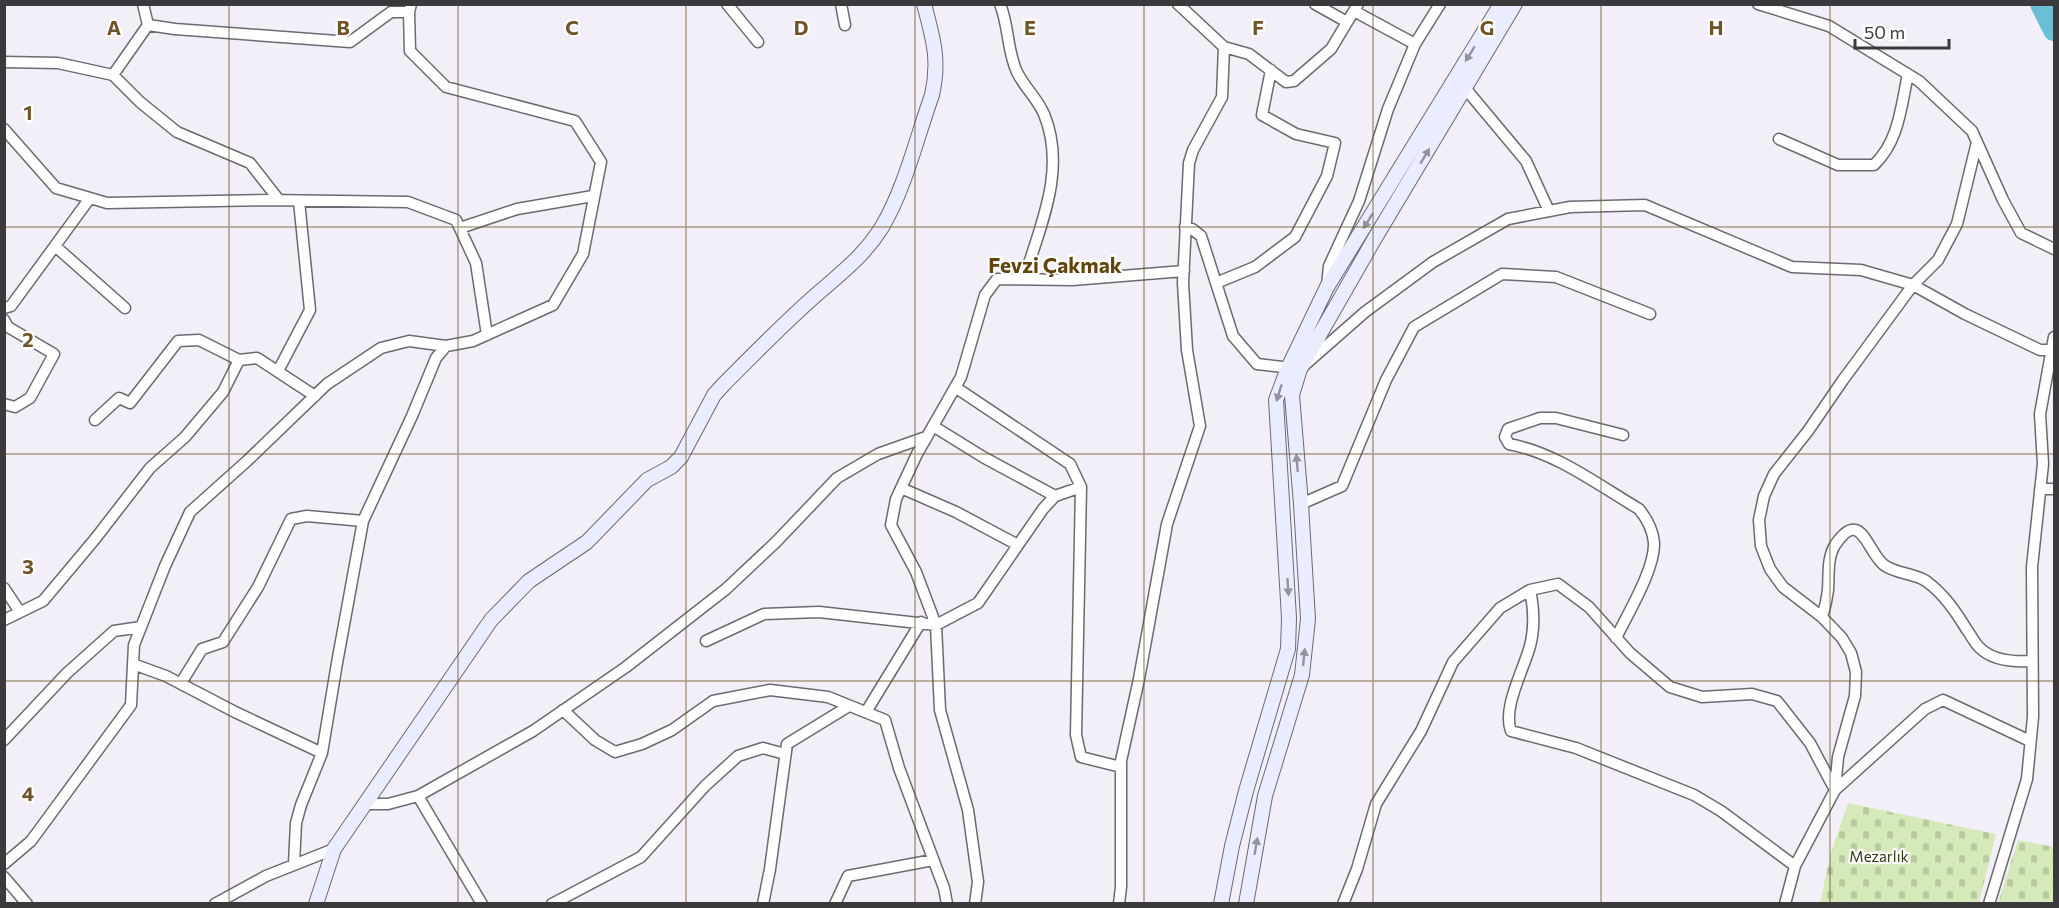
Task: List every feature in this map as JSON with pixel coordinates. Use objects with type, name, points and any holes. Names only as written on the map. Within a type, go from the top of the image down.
[{"type":"street","points":[[113,75],[148,25],[143,4]]},
{"type":"street","points":[[727,4],[758,42]]},
{"type":"street","points":[[841,4],[845,25]]},
{"type":"street","points":[[316,903],[334,849],[491,620],[529,582],[587,542],[646,480],[671,467],[681,457],[714,395],[816,295],[843,273],[881,229],[893,207],[932,95],[936,76],[937,60],[924,4]]},
{"type":"street","points":[[1000,4],[1016,70],[1042,110],[1049,129],[1053,153],[1051,192],[1024,279]]},
{"type":"street","points":[[1178,4],[1224,47],[1249,54],[1286,82],[1294,81],[1331,49],[1356,8],[1415,44]]},
{"type":"street","points":[[1315,4],[1347,22]]},
{"type":"street","points":[[1327,287],[1329,266],[1359,201],[1388,109],[1415,44],[1440,4]]},
{"type":"street","points":[[1246,903],[1266,796],[1302,675],[1308,619],[1292,395],[1294,369],[1327,287],[1501,4]]},
{"type":"street","points":[[1221,903],[1246,791],[1288,649],[1289,618],[1276,400],[1376,238],[1515,4]]},
{"type":"street","points":[[1758,4],[1828,26],[1919,81],[1972,131],[2003,200],[2021,233],[2055,249]]},
{"type":"street","points":[[4,864],[31,841],[131,705],[134,645],[165,566],[190,512],[327,384],[381,348],[409,341],[446,346],[473,341],[554,305],[583,254],[601,162],[575,121],[446,87],[410,51],[410,8],[391,12],[350,42],[148,25]]},
{"type":"street","points":[[1119,903],[1121,767],[1167,524],[1200,426],[1187,350],[1184,271],[1189,163],[1193,150],[1222,97],[1224,47]]},
{"type":"street","points":[[4,62],[58,63],[113,75],[140,102],[177,132],[250,162],[279,200]]},
{"type":"street","points":[[1216,283],[1256,267],[1295,237],[1327,176],[1335,143],[1296,134],[1262,115],[1270,70]]},
{"type":"street","points":[[1779,139],[1838,165],[1874,165],[1885,154],[1897,128],[1908,74]]},
{"type":"street","points":[[1465,88],[1526,161],[1549,211]]},
{"type":"street","points":[[4,129],[56,188],[107,203],[279,200],[408,202],[456,220],[476,263],[487,335]]},
{"type":"street","points":[[1835,790],[1838,758],[1855,696],[1856,672],[1851,653],[1842,638],[1822,616],[1783,587],[1770,569],[1761,546],[1759,520],[1764,496],[1774,474],[1808,431],[1913,285],[1938,260],[1957,224],[1977,142]]},
{"type":"street","points":[[460,228],[517,209],[593,196]]},
{"type":"street","points":[[4,308],[11,306],[90,198]]},
{"type":"street","points":[[278,371],[310,310],[299,201]]},
{"type":"street","points":[[1185,227],[1201,236],[1233,336],[1257,364],[1294,369],[1365,312],[1433,262],[1508,219],[1570,207],[1645,205],[1792,267],[1861,270],[1913,285],[1965,314],[2040,350],[2053,350]]},
{"type":"street","points":[[55,246],[125,308]]},
{"type":"street","points":[[975,903],[978,882],[968,810],[940,710],[936,625],[916,572],[891,525],[896,499],[926,437],[961,377],[985,295],[997,279],[1072,280],[1184,271]]},
{"type":"street","points":[[1301,504],[1342,486],[1386,380],[1413,327],[1502,274],[1556,277],[1650,314]]},
{"type":"street","points":[[4,320],[8,327],[54,354],[30,398],[15,407],[4,404]]},
{"type":"street","points":[[1989,903],[2026,779],[2033,717],[2032,567],[2043,464],[2040,414],[2055,337]]},
{"type":"street","points":[[95,420],[118,398],[130,403],[178,341],[200,340],[239,360],[257,358],[315,396]]},
{"type":"street","points":[[294,864],[296,823],[322,753],[363,521],[412,416],[436,358],[446,346]]},
{"type":"street","points":[[4,620],[43,601],[95,540],[150,468],[185,437],[223,392],[239,360]]},
{"type":"street","points":[[955,387],[1070,464],[1081,487],[1076,735],[1081,757],[1121,767]]},
{"type":"street","points":[[1616,638],[1640,591],[1652,556],[1654,543],[1652,529],[1646,518],[1639,509],[1558,461],[1532,449],[1509,444],[1505,437],[1508,429],[1548,417],[1623,435]]},
{"type":"street","points":[[933,426],[983,457],[1055,496]]},
{"type":"street","points":[[365,804],[388,804],[418,796],[533,731],[626,667],[726,589],[776,542],[837,478],[878,454],[926,437]]},
{"type":"street","points":[[706,641],[764,614],[819,612],[936,625],[978,603],[1018,544],[1055,496],[1081,487]]},
{"type":"street","points":[[901,488],[956,512],[1018,544]]},
{"type":"street","points":[[2040,489],[2055,489]]},
{"type":"street","points":[[181,683],[202,649],[223,642],[258,587],[291,519],[307,516],[363,521]]},
{"type":"street","points":[[1822,616],[1828,593],[1832,552],[1841,538],[1850,531],[1858,531],[1864,535],[1873,555],[1884,565],[1924,580],[1934,588],[1952,607],[1980,648],[2004,659],[2032,661]]},
{"type":"street","points":[[1343,903],[1357,869],[1376,804],[1421,731],[1454,662],[1500,608],[1530,590],[1558,584],[1589,607],[1630,653],[1670,687],[1702,697],[1752,694],[1776,700],[1809,742],[1835,790]]},
{"type":"street","points":[[4,588],[20,612]]},
{"type":"street","points":[[1530,590],[1534,617],[1533,631],[1509,710],[1508,722],[1511,731],[1576,748],[1694,795],[1721,811],[1795,866]]},
{"type":"street","points":[[866,712],[921,622]]},
{"type":"street","points":[[4,740],[66,674],[114,631],[141,627]]},
{"type":"street","points":[[133,664],[181,683],[235,712],[322,753]]},
{"type":"street","points":[[563,710],[595,740],[615,752],[642,744],[672,730],[713,701],[770,690],[828,697],[885,720],[899,768],[944,888],[947,903]]},
{"type":"street","points":[[1785,903],[1795,866],[1835,790],[1925,709],[1943,700],[2030,741]]},
{"type":"street","points":[[763,903],[770,869],[787,744],[849,706]]},
{"type":"street","points":[[552,903],[641,857],[705,786],[738,756],[763,748],[785,754]]},
{"type":"street","points":[[418,796],[482,903]]},
{"type":"street","points":[[215,903],[266,876],[334,849]]},
{"type":"street","points":[[835,903],[848,876],[933,860]]},
{"type":"street","points":[[4,877],[27,903]]},
{"type":"green space","name":"Mezarlık","points":[[1848,803],[1996,834],[1979,903],[1820,903],[1830,856]]},
{"type":"green space","points":[[2018,840],[2054,847],[2054,903],[1998,903]]},
{"type":"waterway","points":[[2041,4],[2054,30]]},
{"type":"district","name":"Fevzi Çakmak","points":[[1055,266]]}]
